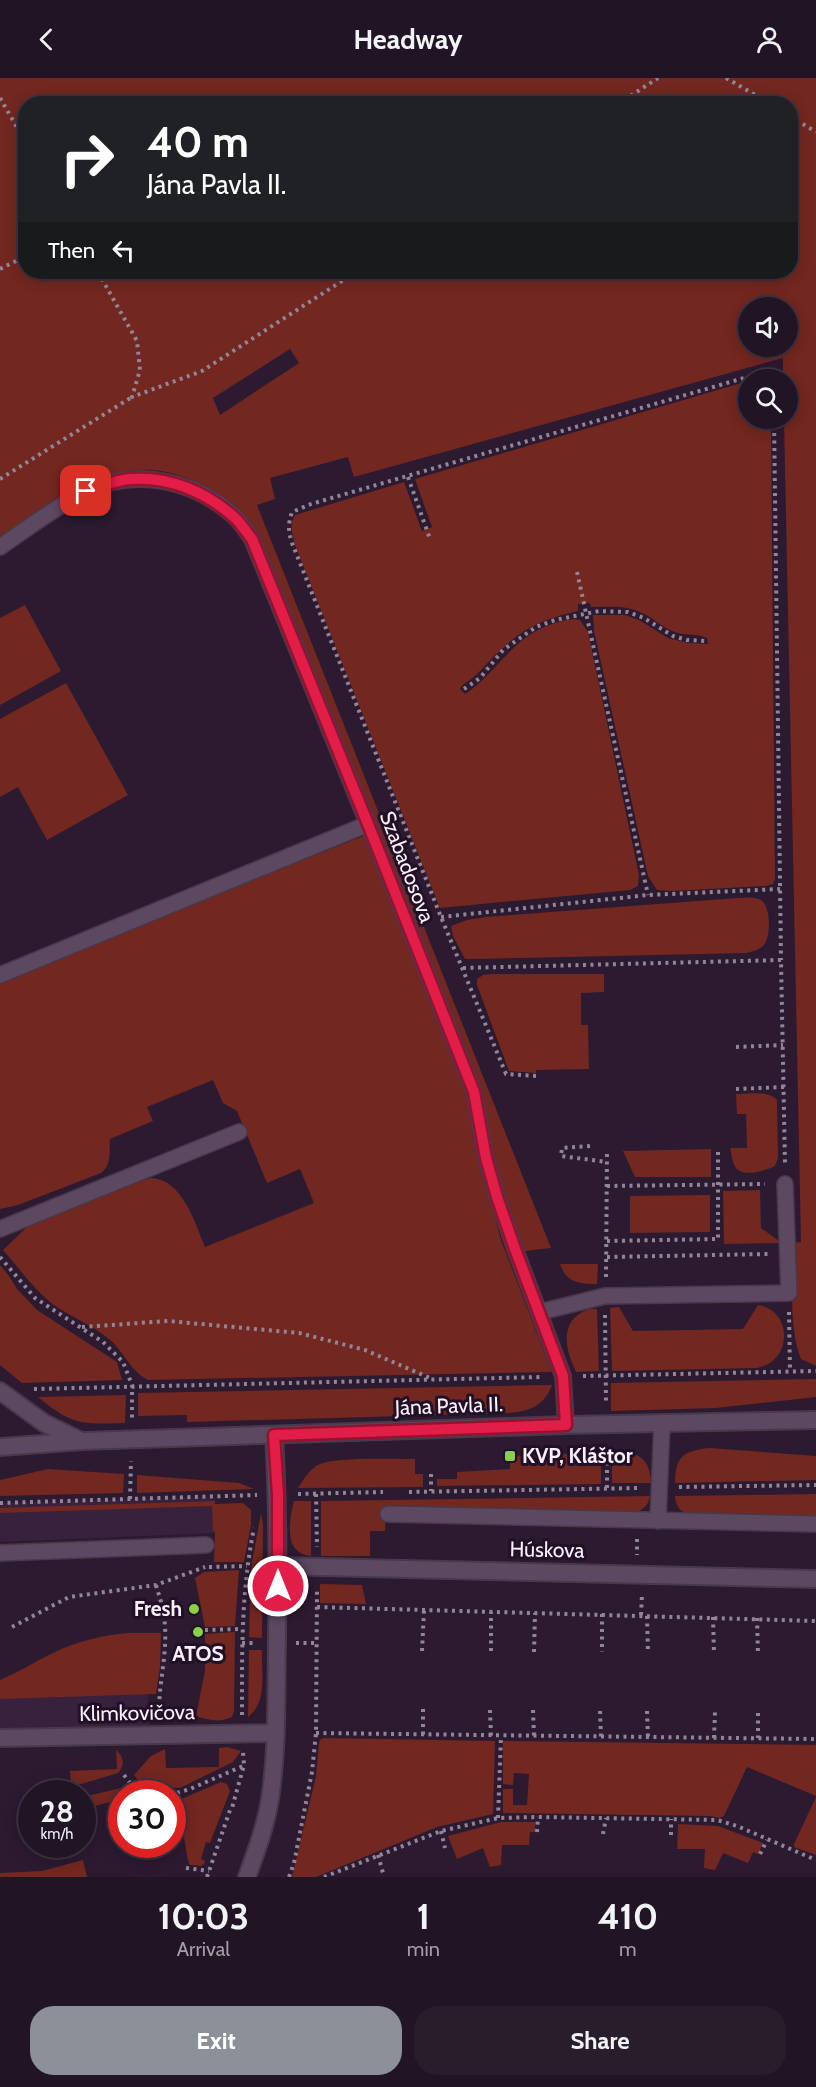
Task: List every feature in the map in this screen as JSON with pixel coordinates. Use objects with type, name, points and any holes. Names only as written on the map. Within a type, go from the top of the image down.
[{"type":"street","name":"Jána Pavla II.","points":[[0,1391],[44,1423],[83,1442]]},
{"type":"street","name":"Jána Pavla II.","points":[[0,1447],[131,1440],[566,1425],[816,1420]]},
{"type":"street","points":[[247,1877],[263,1831],[270,1801],[275,1733],[278,1495],[274,1435]]},
{"type":"street","name":"Húskova","points":[[278,1566],[816,1579]]},
{"type":"street","name":"Klimkovičova","points":[[0,1738],[275,1733]]},
{"type":"lane","name":"Szabadosova","points":[[0,547],[86,491],[108,483],[130,479],[171,482],[196,492],[236,518],[252,539],[474,1092],[486,1158],[497,1197],[563,1376],[566,1425]]},
{"type":"lane","points":[[0,975],[368,824]]},
{"type":"lane","points":[[0,1229],[240,1132]]},
{"type":"lane","points":[[540,1312],[605,1296],[789,1293],[785,1184]]},
{"type":"lane","points":[[658,1521],[662,1422]]},
{"type":"lane","points":[[388,1514],[816,1524]]},
{"type":"lane","points":[[0,1552],[206,1545]]},
{"type":"path","points":[[630,96],[658,78]]},
{"type":"path","points":[[726,78],[757,96]]},
{"type":"path","points":[[0,98],[18,129]]},
{"type":"path","points":[[798,121],[816,132]]},
{"type":"path","points":[[0,268],[18,260]]},
{"type":"path","points":[[102,279],[137,341],[140,370],[132,397]]},
{"type":"path","points":[[0,479],[132,397],[202,371],[345,279]]},
{"type":"path","points":[[536,1076],[506,1074],[441,917],[289,533],[288,522],[292,512],[311,504],[738,380]]},
{"type":"path","points":[[607,1186],[785,1184],[774,429]]},
{"type":"path","points":[[408,477],[430,539]]},
{"type":"path","points":[[577,572],[648,895]]},
{"type":"path","points":[[464,689],[480,678],[503,650],[536,627],[555,620],[599,611],[628,612],[644,618],[673,636],[705,641]]},
{"type":"path","points":[[441,917],[648,895],[780,889]]},
{"type":"path","points":[[463,968],[781,960]]},
{"type":"path","points":[[736,1047],[783,1045]]},
{"type":"path","points":[[736,1089],[784,1087]]},
{"type":"path","points":[[590,1146],[562,1148],[561,1156],[607,1162]]},
{"type":"path","points":[[607,1240],[718,1239],[718,1149]]},
{"type":"path","points":[[607,1151],[605,1296],[607,1488]]},
{"type":"path","points":[[607,1257],[787,1253]]},
{"type":"path","points":[[0,1257],[35,1298],[103,1342],[123,1362],[132,1385],[130,1499]]},
{"type":"path","points":[[789,1293],[790,1371]]},
{"type":"path","points":[[82,1327],[168,1321],[299,1333],[366,1350],[434,1379]]},
{"type":"path","points":[[27,1389],[816,1371]]},
{"type":"path","points":[[430,1474],[431,1491]]},
{"type":"path","points":[[408,1492],[816,1485]]},
{"type":"path","points":[[278,1495],[385,1492]]},
{"type":"path","points":[[0,1503],[261,1495],[259,1505]]},
{"type":"path","points":[[207,1877],[232,1808],[244,1765],[241,1629],[247,1566],[255,1525]]},
{"type":"path","points":[[12,1627],[69,1598],[156,1586],[206,1567]]},
{"type":"path","points":[[190,1573],[193,1579]]},
{"type":"path","points":[[156,1586],[164,1617],[165,1633],[159,1707]]},
{"type":"path","points":[[289,1877],[294,1863],[312,1772],[316,1733],[316,1608],[816,1621]]},
{"type":"path","points":[[422,1651],[424,1610]]},
{"type":"path","points":[[491,1612],[491,1651]]},
{"type":"path","points":[[534,1652],[535,1613]]},
{"type":"path","points":[[602,1614],[602,1653]]},
{"type":"path","points":[[647,1616],[648,1653]]},
{"type":"path","points":[[713,1617],[714,1654]]},
{"type":"path","points":[[758,1618],[758,1654]]},
{"type":"path","points":[[205,1630],[241,1629]]},
{"type":"path","points":[[423,1709],[423,1735]]},
{"type":"path","points":[[490,1710],[491,1736]]},
{"type":"path","points":[[533,1710],[534,1736]]},
{"type":"path","points":[[600,1711],[600,1737]]},
{"type":"path","points":[[647,1712],[648,1737]]},
{"type":"path","points":[[714,1738],[715,1712]]},
{"type":"path","points":[[758,1713],[758,1738]]},
{"type":"path","points":[[316,1733],[816,1739]]},
{"type":"path","points":[[498,1818],[501,1736]]},
{"type":"path","points":[[186,1791],[244,1765]]},
{"type":"path","points":[[124,1775],[128,1780]]},
{"type":"path","points":[[537,1832],[538,1817]]},
{"type":"path","points":[[324,1877],[441,1831],[498,1818],[717,1820],[737,1826],[816,1860]]},
{"type":"path","points":[[603,1834],[606,1818]]},
{"type":"path","points":[[671,1820],[671,1835]]},
{"type":"path","points":[[441,1831],[445,1848]]},
{"type":"path","points":[[760,1854],[766,1840]]},
{"type":"path","points":[[378,1855],[382,1873]]},
{"type":"path","points":[[186,1868],[209,1871]]},
{"type":"shaded area","points":[[0,78],[816,78],[816,1366],[801,1359],[794,1332],[792,1302],[793,1243],[801,1242],[784,429],[798,429],[798,369],[783,369],[783,358],[354,477],[348,457],[270,478],[275,499],[257,505],[551,1248],[525,1251],[491,1157],[487,1137],[234,507],[200,485],[170,473],[141,470],[113,475],[86,485],[0,539]],"holes":[[[290,349],[299,363],[220,415],[213,398]]]},
{"type":"shaded area","points":[[738,384],[738,429],[771,429],[775,878],[773,884],[657,890],[648,876],[594,631],[593,615],[625,615],[639,620],[668,638],[688,643],[708,644],[707,638],[670,630],[636,610],[591,607],[590,603],[578,604],[578,611],[533,626],[522,633],[460,689],[465,694],[515,646],[538,630],[562,621],[580,620],[588,632],[639,875],[638,886],[630,890],[440,908],[292,534],[295,515],[404,482],[422,531],[432,527],[415,479]]},
{"type":"shaded area","points":[[25,605],[61,671],[0,705],[0,618]]},
{"type":"shaded area","points":[[66,683],[128,795],[47,840],[18,787],[0,797],[0,719]]},
{"type":"shaded area","points":[[366,835],[471,1101],[490,1200],[501,1240],[552,1372],[148,1380],[132,1367],[115,1345],[103,1335],[47,1299],[3,1250],[28,1226],[86,1200],[150,1178],[171,1185],[179,1194],[192,1215],[205,1247],[314,1203],[300,1169],[267,1183],[237,1111],[223,1103],[213,1080],[147,1107],[153,1121],[110,1139],[107,1166],[101,1173],[18,1205],[0,1209],[0,981],[301,856],[303,860]]},
{"type":"shaded area","points":[[737,898],[761,900],[767,909],[769,922],[766,941],[758,949],[747,953],[465,959],[453,936],[451,926],[467,920],[486,917]]},
{"type":"shaded area","points":[[491,974],[604,974],[604,992],[581,993],[581,1025],[588,1025],[589,1069],[536,1070],[536,1073],[509,1071],[477,985],[477,979]]},
{"type":"shaded area","points":[[736,1094],[764,1094],[777,1100],[778,1158],[775,1166],[750,1173],[736,1168],[730,1148],[747,1148],[746,1114],[737,1114]]},
{"type":"shaded area","points":[[711,1149],[711,1177],[635,1177],[623,1151]]},
{"type":"shaded area","points":[[760,1190],[761,1228],[782,1243],[724,1244],[723,1191]]},
{"type":"shaded area","points":[[710,1195],[710,1232],[630,1233],[630,1196]]},
{"type":"shaded area","points":[[560,1264],[598,1264],[597,1284],[585,1284],[570,1279]]},
{"type":"shaded area","points":[[0,1265],[17,1289],[37,1310],[117,1362],[122,1380],[22,1383],[0,1365]]},
{"type":"shaded area","points":[[758,1305],[778,1316],[783,1326],[782,1347],[769,1364],[757,1368],[612,1371],[610,1308],[619,1307],[633,1331],[743,1329]]},
{"type":"shaded area","points":[[589,1309],[597,1309],[599,1371],[576,1372],[567,1345],[568,1328],[572,1320]]},
{"type":"shaded area","points":[[816,1379],[816,1397],[716,1408],[611,1411],[611,1383]]},
{"type":"shaded area","points":[[552,1385],[545,1398],[536,1406],[510,1413],[187,1422],[187,1415],[138,1416],[138,1393]]},
{"type":"shaded area","points":[[126,1395],[125,1423],[78,1421],[60,1413],[38,1397]]},
{"type":"shaded area","points":[[709,1448],[816,1456],[816,1480],[675,1483],[677,1467],[683,1456],[693,1451]]},
{"type":"shaded area","points":[[612,1452],[635,1454],[640,1457],[648,1467],[651,1483],[612,1483]]},
{"type":"shaded area","points":[[601,1453],[601,1484],[437,1486],[437,1479],[457,1479],[457,1472],[510,1469],[510,1456]]},
{"type":"shaded area","points":[[415,1459],[415,1474],[423,1474],[423,1487],[298,1488],[313,1468],[328,1462]]},
{"type":"shaded area","points":[[48,1469],[124,1474],[123,1493],[0,1496],[0,1480]]},
{"type":"shaded area","points":[[137,1475],[239,1483],[254,1489],[137,1493]]},
{"type":"shaded area","points":[[816,1494],[816,1517],[690,1516],[679,1508],[675,1496]]},
{"type":"shaded area","points":[[650,1496],[648,1503],[633,1514],[386,1509],[385,1531],[370,1531],[370,1556],[321,1556],[321,1501]]},
{"type":"shaded area","points":[[215,1497],[216,1533],[0,1542],[0,1503]]},
{"type":"shaded area","points":[[215,1501],[215,1504],[243,1503],[251,1510],[251,1525],[244,1562],[214,1562],[215,1531],[213,1531],[212,1506],[0,1513],[0,1508]]},
{"type":"shaded area","points":[[294,1501],[311,1501],[311,1556],[302,1554],[292,1543],[290,1526]]},
{"type":"shaded area","points":[[261,1513],[263,1525],[262,1638],[249,1637],[251,1568]]},
{"type":"shaded area","points":[[239,1570],[235,1626],[205,1627],[195,1578],[204,1572]]},
{"type":"shaded area","points":[[320,1584],[362,1585],[366,1604],[320,1603]]},
{"type":"shaded area","points":[[235,1632],[232,1717],[214,1720],[196,1716],[205,1671],[205,1634]]},
{"type":"shaded area","points":[[128,1633],[161,1633],[156,1694],[0,1699],[0,1680],[73,1645],[100,1637]]},
{"type":"shaded area","points":[[249,1650],[262,1650],[262,1686],[258,1703],[248,1717]]},
{"type":"shaded area","points":[[148,1692],[149,1726],[0,1730],[0,1697]]},
{"type":"shaded area","points":[[323,1738],[495,1741],[493,1814],[437,1827],[316,1877],[292,1877],[316,1776],[319,1743]]},
{"type":"shaded area","points":[[503,1741],[816,1745],[816,1796],[747,1767],[724,1816],[720,1818],[503,1813],[503,1789],[513,1789],[513,1805],[527,1805],[529,1774],[514,1773],[513,1785],[503,1784]]},
{"type":"shaded area","points":[[227,1747],[241,1751],[233,1762],[186,1785],[186,1780],[138,1780],[134,1775],[151,1756],[165,1749],[166,1768],[219,1767],[219,1748]]},
{"type":"shaded area","points":[[116,1750],[123,1761],[118,1773],[94,1780],[71,1780],[70,1771],[117,1769]]},
{"type":"shaded area","points":[[221,1782],[227,1784],[230,1791],[210,1843],[206,1842],[201,1859],[205,1861],[201,1866],[190,1865],[188,1861],[186,1797]]},
{"type":"shaded area","points":[[108,1791],[108,1802],[96,1806],[96,1794]]},
{"type":"shaded area","points":[[816,1797],[816,1855],[794,1847],[794,1844]]},
{"type":"shaded area","points":[[501,1822],[535,1822],[535,1832],[530,1832],[529,1845],[502,1845],[501,1865],[490,1867],[483,1848],[457,1859],[448,1836]]},
{"type":"shaded area","points":[[678,1824],[718,1826],[763,1843],[758,1854],[753,1852],[748,1863],[723,1853],[715,1870],[704,1868],[705,1849],[677,1849]]},
{"type":"shaded area","points":[[83,1860],[87,1877],[0,1877],[0,1873],[42,1871]]},
{"type":"place","name":"KVP, Kláštor","points":[[510,1456]]},
{"type":"place","name":"Fresh","points":[[194,1609]]},
{"type":"place","name":"ATOS","points":[[198,1632]]},
{"type":"route","points":[[86,491],[108,483],[130,479],[171,482],[215,502],[236,518],[252,539],[474,1092],[486,1158],[497,1197],[563,1376],[566,1425],[274,1435],[278,1495],[278,1586]]}]
